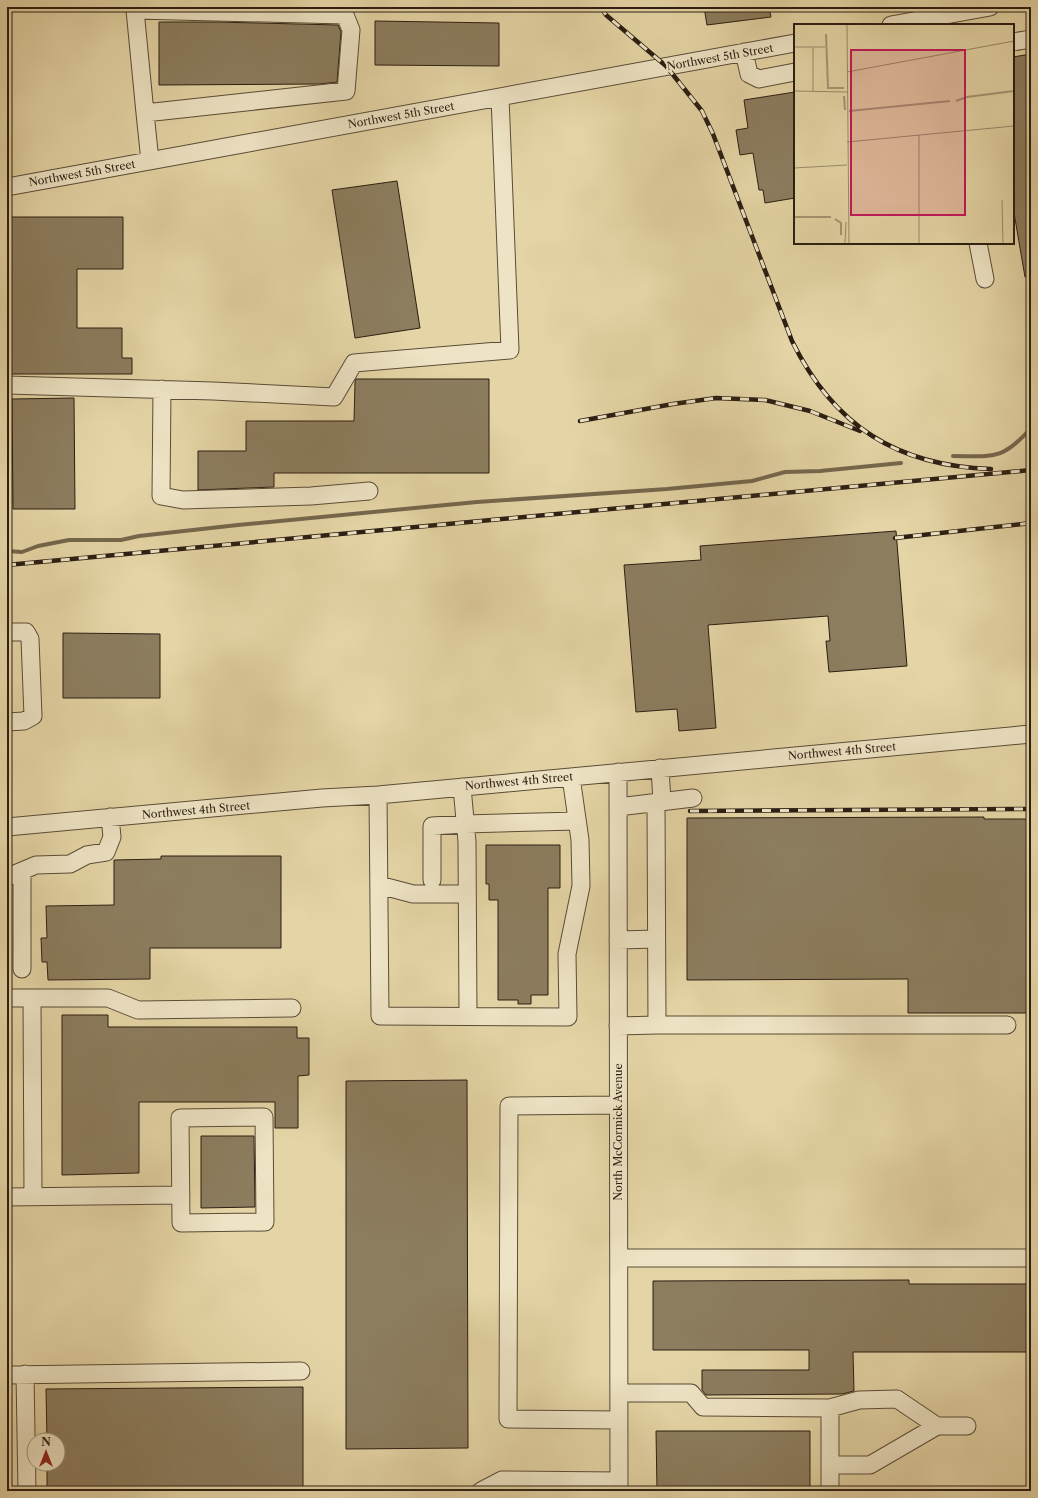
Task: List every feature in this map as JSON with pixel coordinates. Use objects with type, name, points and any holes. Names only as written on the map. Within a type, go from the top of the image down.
[{"type":"street","points":[[894,24],[918,13],[937,21],[990,7]]},
{"type":"street","points":[[145,113],[346,91],[351,30],[345,14],[135,10],[145,113],[150,161]]},
{"type":"street","points":[[1014,42],[1031,39]]},
{"type":"street","name":"Northwest 5th Street","points":[[7,187],[794,43]]},
{"type":"street","points":[[744,52],[749,74],[759,79],[794,72]]},
{"type":"street","points":[[7,385],[334,397],[354,363],[510,350],[500,97]]},
{"type":"street","points":[[978,244],[985,279]]},
{"type":"street","points":[[162,390],[160,496],[183,500],[311,496],[369,491]]},
{"type":"street","points":[[7,632],[26,632],[30,639],[33,716],[24,721],[7,722]]},
{"type":"street","name":"Northwest 4th Street","points":[[7,827],[378,795],[1031,734]]},
{"type":"street","points":[[656,1025],[656,939],[660,768]]},
{"type":"street","name":"North McCormick Avenue","points":[[618,772],[619,1486]]},
{"type":"street","points":[[378,795],[380,1016],[568,1017],[567,954],[581,886],[580,840],[571,777]]},
{"type":"street","points":[[462,787],[465,824],[467,894],[468,1016]]},
{"type":"street","points":[[618,807],[693,798]]},
{"type":"street","points":[[22,969],[15,874],[36,865],[70,864],[87,855],[106,852],[112,837],[110,817]]},
{"type":"street","points":[[432,880],[432,826],[578,821]]},
{"type":"street","points":[[379,885],[412,894],[467,894]]},
{"type":"street","points":[[618,940],[656,939]]},
{"type":"street","points":[[7,998],[108,998],[138,1010],[292,1008]]},
{"type":"street","points":[[32,998],[33,1197]]},
{"type":"street","points":[[618,1026],[1007,1025]]},
{"type":"street","points":[[618,1105],[509,1106],[508,1419],[619,1420]]},
{"type":"street","points":[[264,1117],[265,1222],[181,1222],[181,1195],[180,1118],[264,1117]]},
{"type":"street","points":[[7,1197],[181,1195]]},
{"type":"street","points":[[619,1258],[1031,1258]]},
{"type":"street","points":[[7,1374],[301,1371]]},
{"type":"street","points":[[25,1374],[27,1491]]},
{"type":"street","points":[[619,1393],[691,1392],[703,1407],[830,1408],[859,1400],[897,1399],[937,1426]]},
{"type":"street","points":[[830,1408],[830,1491]]},
{"type":"street","points":[[830,1464],[870,1465],[937,1426],[967,1426]]},
{"type":"street","points":[[480,1491],[502,1480],[592,1486],[619,1486]]},
{"type":"building","points":[[704,7],[769,7],[771,17],[707,25]]},
{"type":"building","points":[[375,21],[499,23],[499,66],[375,65]]},
{"type":"building","points":[[159,22],[338,25],[341,32],[337,82],[320,84],[159,85]]},
{"type":"building","points":[[1031,54],[1031,276],[1025,277],[1014,213],[1014,57]]},
{"type":"building","points":[[794,92],[794,198],[765,203],[763,190],[759,190],[753,153],[740,155],[736,130],[748,128],[744,100]]},
{"type":"building","points":[[397,181],[420,328],[355,338],[332,190]]},
{"type":"building","points":[[7,217],[123,217],[123,269],[77,269],[77,328],[122,328],[122,358],[132,358],[132,374],[7,374]]},
{"type":"building","points":[[356,379],[489,379],[489,473],[274,473],[274,487],[198,490],[198,451],[246,451],[246,421],[354,421]]},
{"type":"building","points":[[74,398],[75,509],[13,509],[12,399]]},
{"type":"building","points":[[896,531],[907,666],[829,672],[826,641],[830,641],[828,616],[708,625],[716,728],[679,731],[677,709],[636,712],[624,565],[701,560],[700,546]]},
{"type":"building","points":[[63,633],[160,634],[160,698],[63,698]]},
{"type":"building","points":[[984,817],[984,819],[1031,819],[1031,1013],[908,1013],[908,979],[687,980],[687,818]]},
{"type":"building","points":[[486,845],[560,845],[560,888],[548,888],[548,995],[531,995],[531,1004],[518,1004],[518,1000],[498,1000],[498,900],[489,900],[489,884],[486,884]]},
{"type":"building","points":[[161,856],[281,856],[281,948],[150,948],[150,979],[48,980],[47,962],[42,962],[41,938],[47,938],[46,906],[114,905],[114,860],[161,859]]},
{"type":"building","points":[[62,1015],[108,1015],[108,1027],[297,1027],[297,1038],[309,1038],[309,1075],[298,1076],[298,1128],[275,1128],[275,1102],[139,1102],[139,1173],[62,1175]]},
{"type":"building","points":[[467,1080],[468,1448],[346,1449],[346,1081]]},
{"type":"building","points":[[201,1136],[254,1136],[255,1207],[201,1208]]},
{"type":"building","points":[[909,1280],[909,1284],[1031,1284],[1031,1352],[853,1352],[854,1391],[842,1394],[706,1395],[702,1390],[702,1370],[809,1370],[809,1350],[653,1350],[653,1281]]},
{"type":"building","points":[[303,1387],[303,1491],[47,1491],[47,1472],[66,1472],[66,1432],[47,1432],[46,1389]]},
{"type":"building","points":[[656,1431],[810,1431],[810,1491],[657,1491]]},
{"type":"waterway","points":[[953,456],[988,456],[996,454],[1012,446],[1031,428]]},
{"type":"waterway","points":[[7,551],[22,552],[38,546],[69,540],[121,540],[139,536],[238,525],[477,502],[667,489],[752,481],[785,472],[820,471],[901,463]]},
{"type":"railway","points":[[601,7],[606,15],[666,66],[702,111],[713,134],[792,341],[809,371],[828,396],[849,418],[872,436],[898,450],[926,460],[957,466],[991,469]]},
{"type":"railway","points":[[580,421],[673,404],[716,398],[765,400],[810,411],[860,431]]},
{"type":"railway","points":[[7,565],[1031,470]]},
{"type":"railway","points":[[895,538],[1031,523]]},
{"type":"railway","points":[[690,811],[1031,809]]}]
